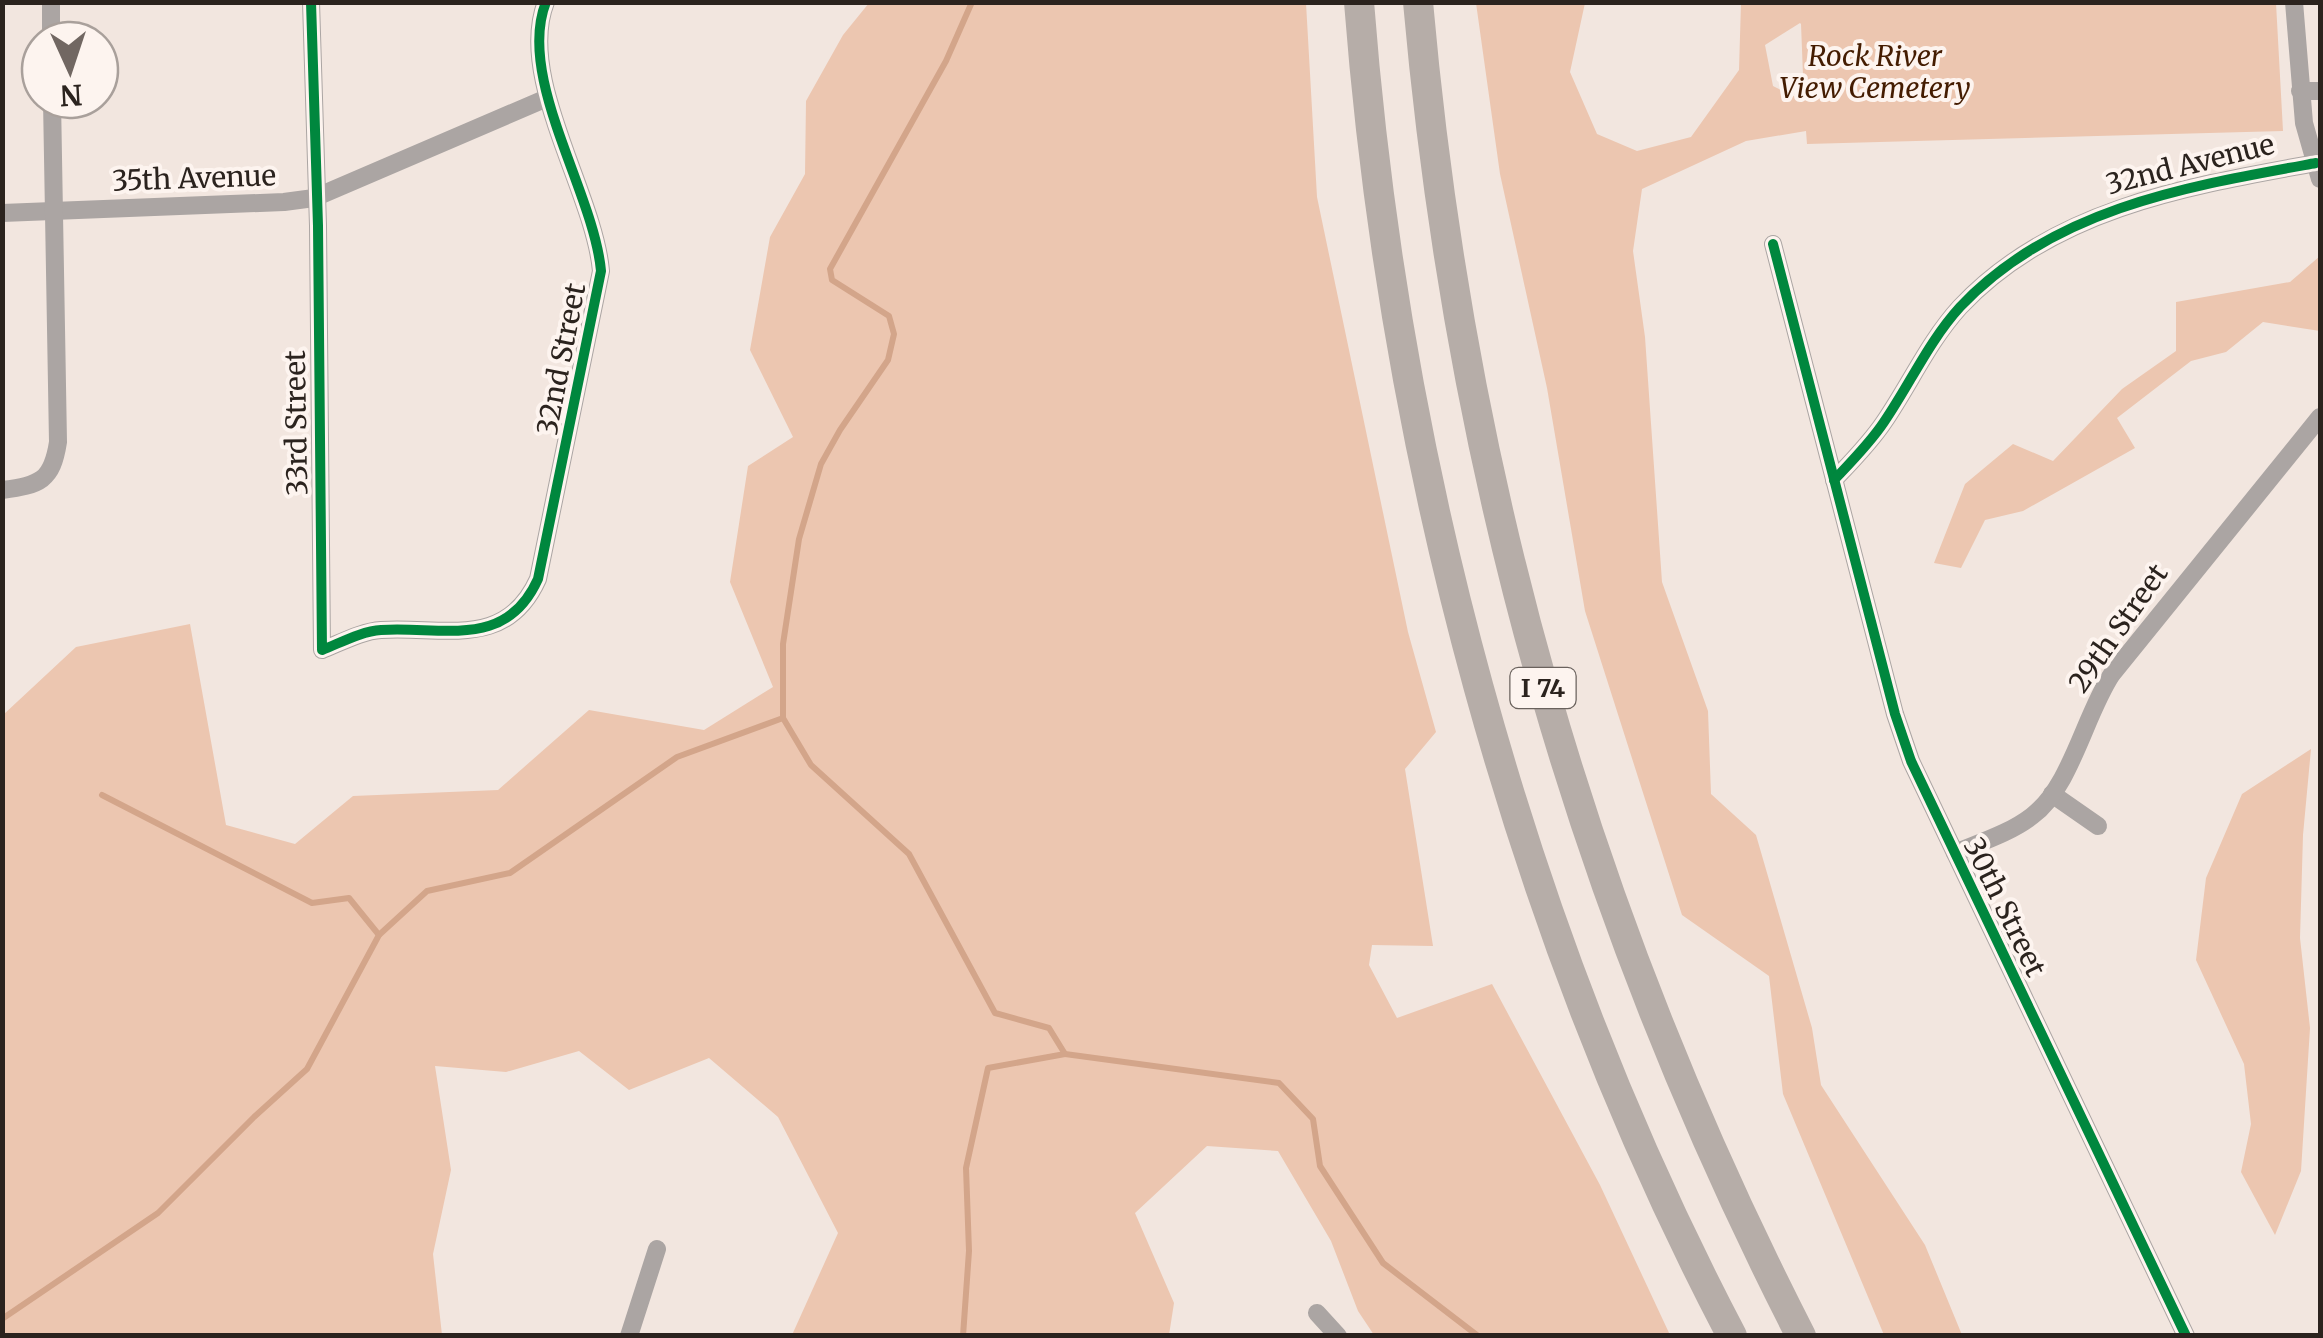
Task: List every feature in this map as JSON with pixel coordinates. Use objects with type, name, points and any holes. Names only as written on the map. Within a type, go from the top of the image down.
[{"type":"highway","name":"I 74","points":[[1360,2],[1391,286],[1410,396],[1460,614],[1528,846],[1570,968],[1668,1206],[1732,1336]]},
{"type":"highway","name":"I 74","points":[[1418,2],[1435,170],[1454,300],[1489,480],[1567,771],[1639,978],[1705,1135],[1801,1336]]},
{"type":"street","name":"33rd Street","points":[[311,2],[322,650]]},
{"type":"street","name":"32nd Street","points":[[322,650],[378,630],[471,630],[491,626],[511,618],[522,607],[538,578],[601,271],[594,228],[547,98],[540,39],[540,16],[546,2]]},
{"type":"street","points":[[2294,2],[2304,123],[2318,171]]},
{"type":"street","points":[[2300,91],[2320,91]]},
{"type":"street","name":"35th Avenue","points":[[2,213],[284,202],[316,196],[547,98]]},
{"type":"street","points":[[2,490],[40,482],[51,472],[58,442],[52,120]]},
{"type":"street","name":"32nd Avenue","points":[[1834,480],[1885,420],[1935,339],[1961,306],[2026,252],[2084,219],[2130,204],[2318,171]]},
{"type":"street","name":"30th Street","points":[[1773,244],[1895,714],[1911,762],[2186,1336]]},
{"type":"street","name":"29th Street","points":[[1955,853],[2018,825],[2034,815],[2052,794],[2098,694],[2112,674],[2320,416]]},
{"type":"street","points":[[2052,794],[2098,826]]},
{"type":"street","points":[[629,1336],[657,1249]]},
{"type":"street","points":[[1317,1313],[1338,1336]]},
{"type":"green space","points":[[869,3],[1306,3],[1317,197],[1408,632],[1436,732],[1405,769],[1433,946],[1372,945],[1369,965],[1397,1018],[1492,984],[1600,1185],[1670,1335],[1374,1335],[1358,1311],[1331,1241],[1278,1151],[1207,1146],[1135,1213],[1174,1303],[1169,1335],[792,1335],[838,1233],[778,1117],[709,1058],[629,1090],[579,1051],[506,1072],[435,1066],[451,1170],[433,1254],[442,1335],[3,1335],[3,715],[76,647],[190,624],[226,825],[295,844],[353,796],[498,790],[589,710],[704,730],[773,687],[730,582],[748,466],[793,437],[750,350],[770,237],[805,174],[806,101],[843,35]]},
{"type":"green space","name":"Rock River View Cemetery","points":[[1476,3],[1585,3],[1570,72],[1597,134],[1637,151],[1691,137],[1739,70],[1741,3],[2276,3],[2283,131],[1807,144],[1806,131],[1746,141],[1642,189],[1633,251],[1645,337],[1662,582],[1708,711],[1711,794],[1756,835],[1812,1028],[1821,1085],[1925,1245],[1962,1335],[1884,1335],[1783,1094],[1769,976],[1682,915],[1585,611],[1547,388],[1500,174]],"holes":[[[1801,24],[1804,101],[1773,86],[1765,45]]]},
{"type":"green space","points":[[2320,256],[2320,331],[2263,322],[2226,352],[2191,361],[2117,418],[2135,448],[2023,511],[1985,520],[1961,568],[1934,563],[1965,484],[2013,444],[2053,461],[2122,389],[2176,351],[2176,302],[2290,282]]},
{"type":"green space","points":[[2311,749],[2300,938],[2310,1028],[2301,1171],[2275,1235],[2241,1172],[2251,1124],[2244,1064],[2196,960],[2206,878],[2242,794]]},
{"type":"waterway","points":[[963,1336],[969,1251],[966,1168],[988,1068],[1065,1054],[1049,1028],[995,1013],[909,854],[811,765],[783,718],[783,644],[799,539],[821,464],[888,360],[894,334],[889,316],[832,280],[830,269],[946,61],[972,2]]},
{"type":"waterway","points":[[2,1319],[158,1213],[307,1069],[379,935],[427,891],[510,873],[677,757],[783,718]]},
{"type":"waterway","points":[[102,795],[312,903],[349,898],[379,935]]},
{"type":"waterway","points":[[1065,1054],[1279,1083],[1313,1119],[1320,1166],[1383,1263],[1478,1336]]},
{"type":"cycle path","points":[[311,2],[318,226],[322,650],[374,631],[471,630],[491,625],[509,616],[525,601],[538,579],[601,271],[585,206],[548,100],[539,32],[546,2]]},
{"type":"cycle path","points":[[1834,480],[1879,430],[1929,348],[1960,307],[1997,273],[2037,246],[2080,224],[2172,193],[2316,163]]},
{"type":"cycle path","points":[[1773,244],[1895,714],[1911,761],[2186,1336]]}]
